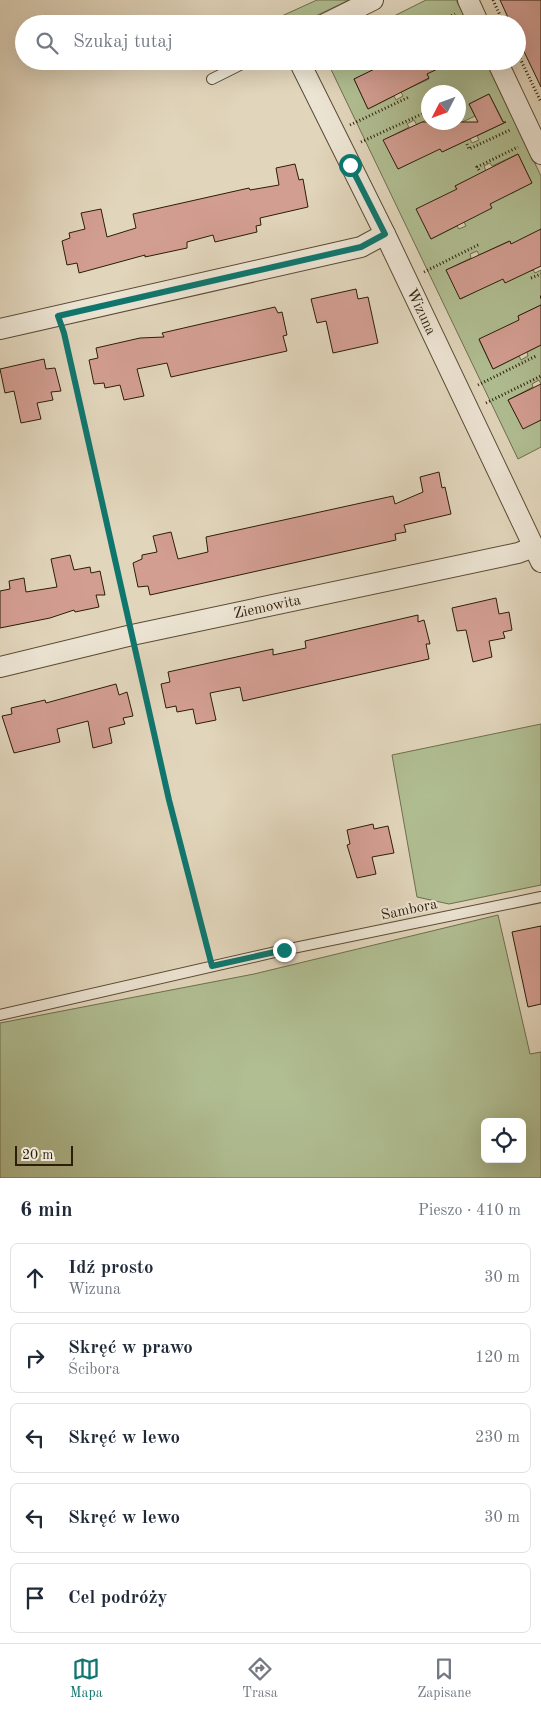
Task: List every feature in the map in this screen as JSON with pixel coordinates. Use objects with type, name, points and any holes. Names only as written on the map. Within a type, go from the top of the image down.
[{"type":"street","points":[[343,15],[373,0]]},
{"type":"street","points":[[467,4],[474,15]]},
{"type":"street","name":"Wizuna","points":[[303,70],[385,234],[537,554]]},
{"type":"street","points":[[501,70],[541,154]]},
{"type":"street","points":[[0,329],[361,247],[385,234]]},
{"type":"street","name":"Ziemowita","points":[[0,667],[132,635],[518,553],[537,554]]},
{"type":"lane","points":[[212,79],[230,70]]},
{"type":"lane","name":"Sambora","points":[[0,1015],[284,950],[541,896]]},
{"type":"path","points":[[493,0],[500,15]]},
{"type":"path","points":[[450,15],[467,4]]},
{"type":"path","points":[[525,70],[541,102]]},
{"type":"path","points":[[350,126],[409,97]]},
{"type":"path","points":[[358,144],[421,114]]},
{"type":"path","points":[[467,144],[469,149],[511,129]]},
{"type":"path","points":[[479,170],[477,166],[520,147]]},
{"type":"path","points":[[421,273],[480,244]]},
{"type":"path","points":[[531,278],[541,274]]},
{"type":"path","points":[[58,316],[66,343],[169,800],[212,966]]},
{"type":"path","points":[[475,386],[536,356]]},
{"type":"path","points":[[484,404],[541,376]]},
{"type":"green space","points":[[317,0],[349,0],[318,15],[284,15]]},
{"type":"green space","points":[[426,0],[456,0],[464,15],[396,15]]},
{"type":"green space","points":[[331,70],[374,70],[354,79],[368,109],[394,96],[396,100],[403,96],[401,92],[429,79],[425,70],[490,70],[541,176],[541,229],[517,256],[509,241],[479,255],[477,251],[470,254],[471,258],[446,270],[461,299],[480,289],[475,277],[533,270],[535,273],[541,270],[541,305],[518,316],[525,332],[499,330],[479,340],[493,369],[519,356],[521,360],[528,356],[527,352],[541,345],[541,384],[539,380],[532,384],[533,387],[508,400],[523,428],[541,420],[541,447],[518,459]],"holes":[[[421,85],[466,85],[466,120],[475,116],[469,104],[489,94],[504,123],[477,136],[479,140],[472,143],[470,139],[442,152],[434,136],[418,159],[398,169],[384,140],[409,127],[407,124],[414,120],[417,125],[421,123]],[[518,154],[531,183],[512,193],[506,181],[483,192],[464,222],[466,226],[459,229],[457,226],[431,239],[417,209],[463,202],[455,186],[486,171],[484,166],[490,163],[492,166]]]},
{"type":"green space","points":[[541,724],[541,885],[449,904],[417,897],[392,755]]},
{"type":"green space","points":[[498,915],[530,1054],[541,1052],[541,1178],[0,1178],[0,1023],[254,974]]},
{"type":"building","points":[[500,0],[541,0],[541,87],[526,56],[526,15],[507,15]]},
{"type":"building","points":[[372,70],[435,70],[427,74],[429,78],[368,109],[354,79]]},
{"type":"building","points":[[489,94],[503,122],[506,122],[442,152],[440,149],[398,169],[383,140],[421,122],[421,130],[466,130],[466,122],[478,122],[469,104]]},
{"type":"building","points":[[518,154],[532,183],[490,204],[492,208],[431,239],[416,209],[457,189],[455,186]]},
{"type":"building","points":[[295,164],[299,180],[303,179],[308,207],[260,218],[261,225],[256,226],[257,232],[215,242],[213,235],[187,242],[187,248],[145,257],[145,255],[79,273],[77,263],[67,265],[62,241],[70,238],[69,233],[85,229],[81,213],[101,209],[107,237],[136,228],[133,214],[249,188],[250,190],[279,185],[276,168]]},
{"type":"building","points":[[541,229],[541,266],[505,283],[503,279],[460,299],[446,270],[510,241],[511,244]]},
{"type":"building","points":[[356,289],[358,299],[368,297],[378,343],[333,353],[326,321],[317,323],[311,299]]},
{"type":"building","points":[[541,305],[541,345],[493,369],[479,339],[519,320],[518,316]]},
{"type":"building","points":[[275,307],[278,313],[282,312],[287,335],[283,336],[287,351],[171,377],[167,363],[137,369],[144,396],[124,400],[120,385],[105,388],[104,383],[94,384],[89,360],[98,358],[96,348],[140,338],[164,337],[162,333]]},
{"type":"building","points":[[44,359],[46,369],[55,368],[61,391],[51,392],[53,400],[37,403],[41,419],[21,423],[14,391],[5,393],[0,369]]},
{"type":"building","points":[[541,384],[541,420],[523,429],[508,400]]},
{"type":"building","points":[[439,472],[442,488],[445,487],[451,514],[404,525],[406,532],[395,534],[396,540],[150,595],[148,586],[138,587],[133,563],[142,559],[142,555],[157,552],[153,536],[171,532],[178,559],[208,552],[206,537],[393,496],[395,504],[423,492],[420,477]]},
{"type":"building","points":[[70,555],[74,570],[90,567],[91,573],[100,571],[105,595],[96,595],[99,607],[75,612],[74,610],[50,618],[0,628],[0,591],[10,589],[9,581],[24,578],[26,592],[57,587],[51,559]]},
{"type":"building","points":[[496,598],[499,614],[509,612],[512,630],[503,632],[505,638],[489,641],[492,657],[473,662],[466,630],[457,631],[452,608]]},
{"type":"building","points":[[418,615],[418,622],[424,620],[430,644],[426,644],[429,659],[243,701],[240,687],[210,693],[216,720],[196,724],[193,709],[177,712],[176,706],[166,708],[161,684],[170,682],[168,672],[273,649],[273,655],[306,648],[305,641]]},
{"type":"building","points":[[116,684],[119,695],[127,692],[133,716],[123,718],[125,724],[109,728],[112,743],[93,748],[88,721],[57,729],[60,742],[14,753],[2,716],[12,714],[11,708],[45,700],[46,703]]},
{"type":"building","points":[[373,824],[374,829],[388,826],[394,853],[372,857],[376,874],[357,878],[347,845],[350,844],[347,830]]},
{"type":"building","points":[[541,926],[541,1004],[528,1007],[512,932]]},
{"type":"route","points":[[284,950],[212,966],[169,800],[64,333],[58,316],[361,247],[385,234],[350,165]]}]
